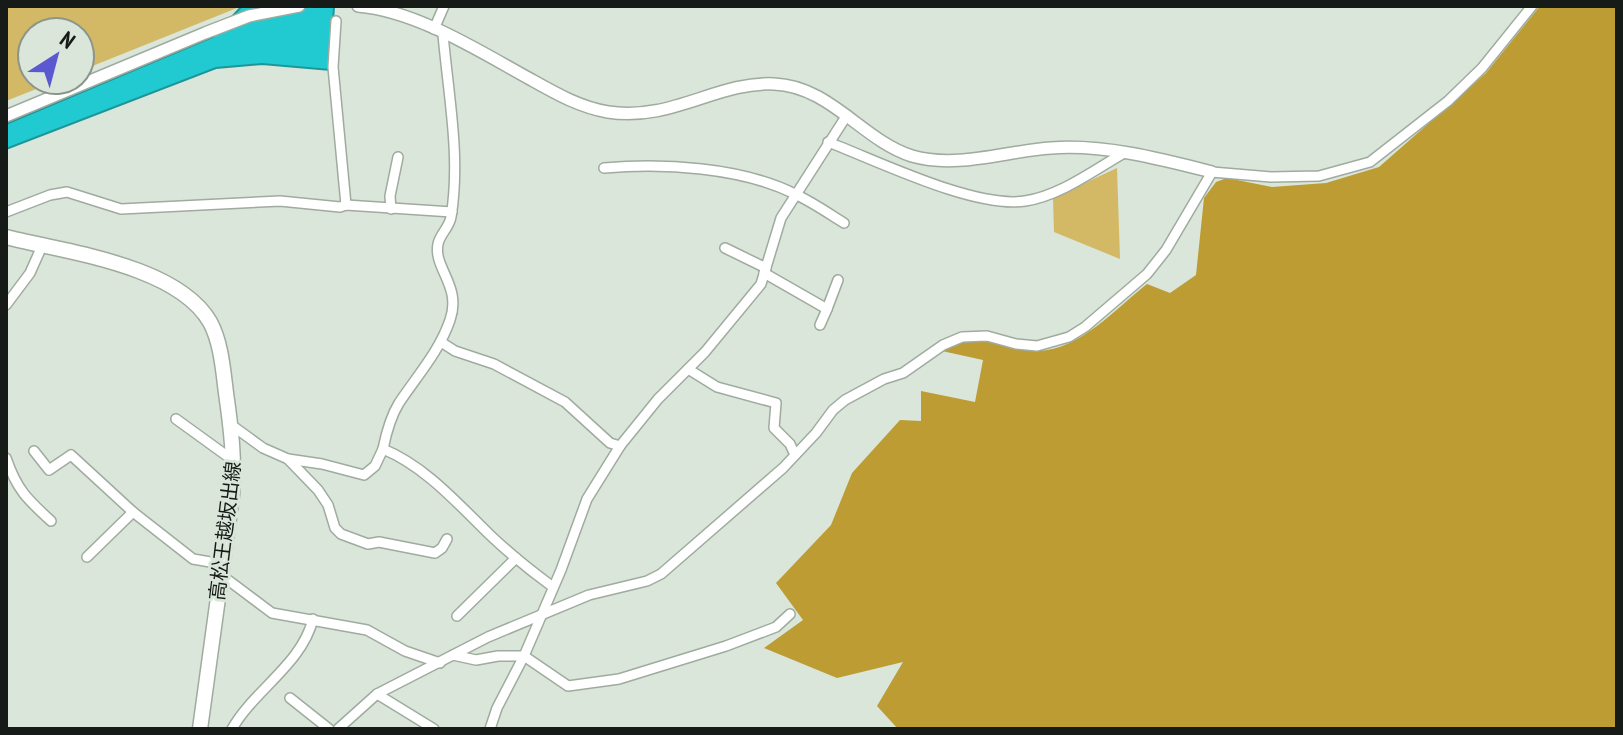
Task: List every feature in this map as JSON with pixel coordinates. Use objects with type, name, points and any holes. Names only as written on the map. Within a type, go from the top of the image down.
[{"type":"main road","name":"高松王越坂出線","points":[[6,237],[130,267],[159,279],[196,305],[209,321],[218,341],[234,461],[232,496],[200,729]]},
{"type":"street","points":[[6,116],[249,16],[299,6]]},
{"type":"street","points":[[358,6],[389,12],[434,29],[569,100],[600,110],[627,114],[655,112],[740,88],[773,83],[819,97],[890,145],[910,155],[929,159],[959,160],[1050,148],[1104,149],[1212,172],[1271,177],[1319,176],[1370,162],[1448,101],[1482,68],[1532,6]]},
{"type":"street","points":[[230,424],[263,448],[288,459],[364,475],[375,466],[398,405],[441,342],[453,310],[453,296],[438,244],[449,227],[452,212],[454,146],[434,29],[444,6]]},
{"type":"street","points":[[336,21],[333,67],[346,205]]},
{"type":"street","points":[[490,729],[497,708],[524,656],[587,499],[620,446],[658,399],[761,284],[781,218],[847,115]]},
{"type":"street","points":[[828,142],[975,199],[1006,202],[1027,201],[1046,195],[1124,153]]},
{"type":"street","points":[[391,209],[390,196],[398,157]]},
{"type":"street","points":[[604,168],[656,166],[745,176],[796,194],[844,223]]},
{"type":"street","points":[[338,729],[377,694],[488,637],[589,595],[647,581],[661,574],[795,455],[845,400],[884,379],[903,373],[943,345],[962,337],[987,336],[1037,346],[1069,337],[1085,327],[1147,274],[1166,250],[1212,172]]},
{"type":"street","points":[[6,212],[50,195],[67,192],[121,209],[280,201],[452,212]]},
{"type":"street","points":[[6,305],[30,273],[42,246]]},
{"type":"street","points":[[725,248],[827,309]]},
{"type":"street","points":[[820,325],[838,280]]},
{"type":"street","points":[[441,342],[455,351],[494,364],[565,402],[610,443],[620,446]]},
{"type":"street","points":[[688,369],[717,387],[776,403],[774,428],[790,444],[795,455]]},
{"type":"street","points":[[176,419],[234,461]]},
{"type":"street","points":[[383,449],[397,455],[444,490],[516,558],[553,587]]},
{"type":"street","points":[[34,451],[49,470],[71,455],[133,512],[193,559],[221,569],[272,613],[367,630],[405,651],[440,663]]},
{"type":"street","points":[[6,458],[14,483],[51,521]]},
{"type":"street","points":[[288,459],[328,505],[335,528],[341,534],[368,544],[379,542],[435,553],[447,539]]},
{"type":"street","points":[[87,557],[133,512]]},
{"type":"street","points":[[457,616],[516,558]]},
{"type":"street","points":[[453,655],[476,660],[524,656],[568,686],[575,686],[619,679],[726,646],[776,627],[790,614]]},
{"type":"street","points":[[232,729],[241,712],[271,682],[309,635],[313,619]]},
{"type":"street","points":[[377,694],[434,729]]},
{"type":"street","points":[[290,698],[329,729]]},
{"type":"shaded area","points":[[6,6],[242,6],[96,65],[96,16],[16,16],[16,96],[19,96],[6,101]]},
{"type":"shaded area","points":[[1540,6],[1617,6],[1617,729],[898,729],[877,706],[903,662],[837,678],[764,648],[803,620],[776,583],[831,525],[852,473],[900,420],[921,421],[921,391],[975,402],[983,360],[942,351],[965,340],[992,342],[1029,351],[1053,349],[1083,336],[1147,284],[1170,293],[1196,275],[1204,198],[1216,182],[1227,178],[1272,187],[1326,183],[1379,167],[1486,73]]},
{"type":"shaded area","points":[[1117,168],[1120,259],[1054,232],[1053,198]]},
{"type":"water","points":[[242,6],[334,6],[330,70],[262,64],[216,68],[6,149],[6,124],[73,96],[96,96],[96,86],[213,37]]}]
